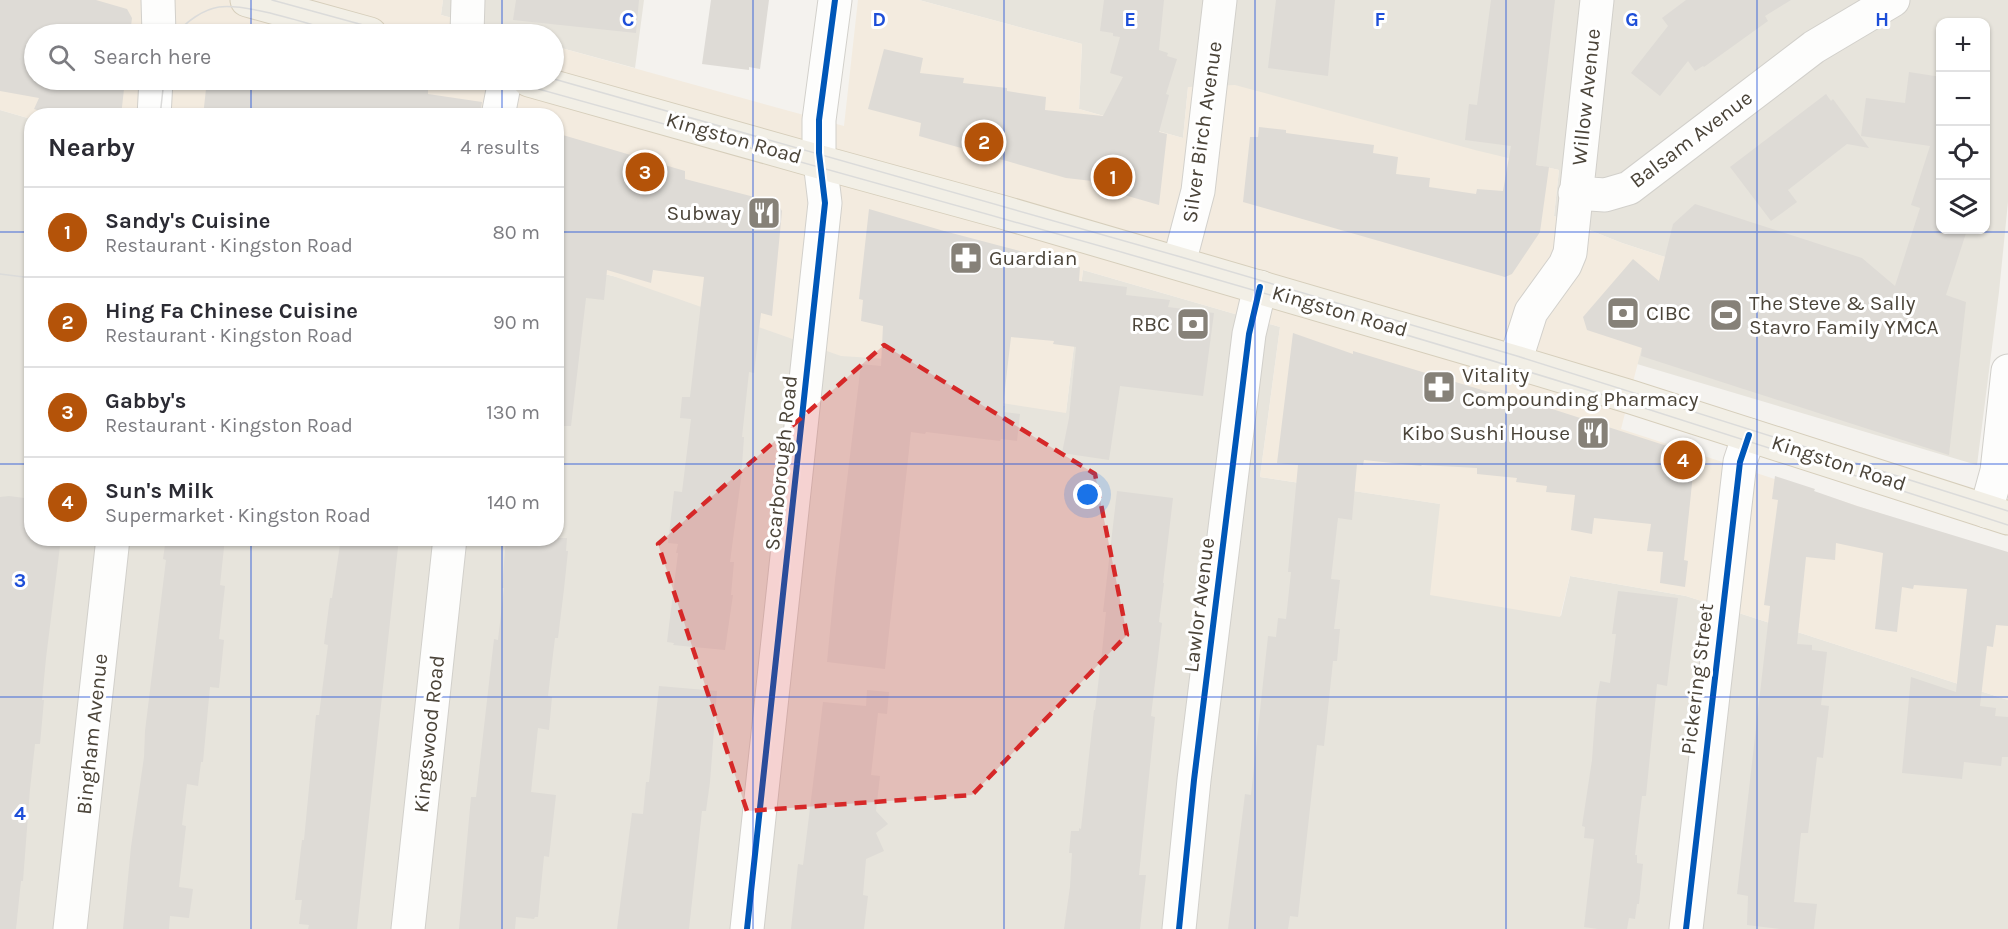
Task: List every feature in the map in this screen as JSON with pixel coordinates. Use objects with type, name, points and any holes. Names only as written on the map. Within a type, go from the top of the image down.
[{"type":"main road","points":[[247,0],[334,24]]},
{"type":"main road","name":"Kingston Road","points":[[564,90],[1002,212],[1515,362],[1997,514]]},
{"type":"street","points":[[158,0],[159,24]]},
{"type":"street","points":[[467,24],[468,0]]},
{"type":"street","name":"Scarborough Road","points":[[747,929],[825,203],[820,162],[819,120],[835,0]]},
{"type":"street","name":"Silver Birch Avenue","points":[[1179,263],[1198,191],[1220,0]]},
{"type":"street","name":"Willow Avenue","points":[[1575,193],[1597,0]]},
{"type":"street","name":"Balsam Avenue","points":[[1575,193],[1605,195],[1629,188],[1814,47],[1893,0]]},
{"type":"street","points":[[154,108],[155,90]]},
{"type":"street","points":[[500,108],[503,90]]},
{"type":"street","points":[[1515,362],[1531,312],[1565,265],[1570,253],[1575,193]]},
{"type":"street","name":"Lawlor Avenue","points":[[1179,929],[1194,780],[1245,369],[1251,324],[1260,287]]},
{"type":"street","points":[[1997,514],[1997,471],[2008,372]]},
{"type":"street","name":"Pickering Street","points":[[1686,929],[1740,462],[1749,435]]},
{"type":"street","name":"Bingham Avenue","points":[[70,929],[112,546]]},
{"type":"street","name":"Kingswood Road","points":[[408,929],[449,546]]},
{"type":"highlighted area","points":[[884,345],[1095,474],[1127,635],[972,795],[747,811],[658,544]]},
{"type":"shaded area","points":[[0,0],[443,0],[441,15],[475,24],[24,24],[24,90],[564,90],[564,49],[844,126],[858,0],[919,0],[1082,44],[1079,109],[1183,138],[1188,87],[1235,85],[1475,150],[1559,170],[1554,216],[1665,257],[1621,429],[2008,555],[2008,700],[1686,596],[1570,576],[1560,617],[1430,595],[1440,504],[1260,477],[1280,327],[1083,270],[1066,413],[930,392],[933,362],[841,356],[613,276],[564,265],[564,108],[24,108],[24,117],[0,110]]},
{"type":"shaded area","points":[[443,0],[644,0],[635,68],[564,49],[564,24],[475,24],[441,15]]},
{"type":"shaded area","points":[[919,0],[2008,0],[2008,202],[1977,465],[1637,364],[1665,257],[1554,216],[1559,170],[1188,87],[1183,138],[1079,109],[1082,44]]},
{"type":"shaded area","points":[[0,110],[24,117],[24,546],[564,546],[564,265],[934,362],[1066,412],[1083,270],[1280,327],[1260,477],[1441,504],[1561,616],[1570,576],[1686,596],[2008,700],[2008,929],[0,929]]},
{"type":"building","points":[[0,0],[96,0],[127,9],[132,18],[131,24],[24,24],[24,90],[124,90],[122,108],[34,108],[39,98],[0,91]]},
{"type":"building","points":[[516,0],[639,0],[636,33],[513,20]]},
{"type":"building","points":[[711,0],[769,0],[760,69],[749,67],[749,70],[702,64]]},
{"type":"building","points":[[1104,0],[1164,0],[1159,50],[1177,59],[1166,94],[1169,95],[1159,132],[1167,134],[1159,205],[1100,188],[1101,182],[1066,178],[919,136],[921,123],[868,109],[884,49],[923,58],[920,73],[964,78],[963,83],[1007,88],[1007,91],[1046,97],[1045,110],[1103,116],[1123,77],[1110,73],[1120,37],[1113,36],[1113,33],[1100,31]]},
{"type":"building","points":[[1276,0],[1335,0],[1328,76],[1268,68]]},
{"type":"building","points":[[1491,0],[1555,0],[1536,165],[1549,167],[1540,232],[1512,274],[1505,277],[1243,202],[1250,137],[1258,137],[1259,127],[1374,145],[1373,153],[1398,157],[1396,174],[1430,178],[1429,187],[1476,194],[1477,189],[1503,191],[1511,146],[1465,140],[1469,104],[1477,105]]},
{"type":"building","points":[[1686,0],[1791,0],[1765,16],[1768,21],[1704,67],[1695,71],[1688,61],[1660,96],[1631,73],[1668,26],[1662,18]]},
{"type":"building","points":[[1909,72],[1936,76],[1936,234],[1966,234],[1946,295],[1966,302],[1949,455],[1641,356],[1642,348],[1587,330],[1583,317],[1633,259],[1659,281],[1673,224],[1695,204],[1862,258],[1895,286],[1920,208],[1911,205],[1930,146],[1861,136],[1866,98],[1905,103]]},
{"type":"building","points":[[206,90],[428,90],[428,94],[482,102],[481,108],[204,108]]},
{"type":"building","points":[[1826,94],[1831,101],[1833,99],[1869,148],[1847,144],[1788,190],[1797,202],[1771,221],[1730,167]]},
{"type":"building","points":[[564,135],[685,171],[685,179],[777,203],[782,211],[772,316],[761,313],[754,373],[749,372],[742,437],[744,437],[741,479],[730,562],[734,562],[731,595],[733,595],[725,650],[673,645],[674,643],[667,642],[678,553],[676,553],[678,544],[668,543],[674,491],[682,492],[691,419],[680,418],[682,397],[690,397],[704,277],[653,270],[651,283],[607,270],[604,300],[586,298],[571,426],[564,426]]},
{"type":"building","points":[[869,209],[1080,267],[1079,281],[1127,287],[1126,295],[1170,300],[1168,307],[1214,313],[1203,396],[1120,386],[1109,460],[1062,453],[1069,418],[1076,347],[1053,344],[1054,341],[1011,337],[1003,406],[1005,406],[1004,412],[1020,414],[1017,441],[911,432],[885,669],[827,662],[861,364],[881,366],[883,326],[861,321],[863,300],[859,299]]},
{"type":"building","points":[[1293,333],[1353,354],[1353,351],[1525,403],[1525,400],[1547,406],[1695,455],[1684,560],[1688,561],[1685,587],[1660,583],[1663,552],[1647,551],[1651,524],[1594,518],[1592,534],[1571,530],[1575,495],[1546,492],[1547,486],[1516,482],[1517,478],[1477,474],[1477,468],[1421,466],[1364,460],[1363,465],[1357,464],[1352,520],[1338,518],[1331,579],[1340,580],[1334,629],[1340,629],[1337,661],[1333,661],[1324,746],[1317,745],[1298,917],[1290,916],[1288,929],[1228,929],[1245,794],[1251,795],[1268,636],[1276,637],[1278,618],[1286,619],[1298,465],[1277,463]]},
{"type":"building","points":[[1775,476],[1857,506],[2008,552],[2008,626],[1996,625],[1993,647],[1987,646],[1980,706],[1996,708],[1995,716],[2008,717],[2008,757],[2002,757],[2001,766],[1964,762],[1962,779],[1902,773],[1911,677],[1956,692],[1967,589],[1914,585],[1913,589],[1902,587],[1897,632],[1875,629],[1883,553],[1836,543],[1835,560],[1806,557],[1797,644],[1812,645],[1812,650],[1827,652],[1821,705],[1829,706],[1823,758],[1817,757],[1808,833],[1801,833],[1794,902],[1817,904],[1814,929],[1780,929],[1747,925],[1748,896],[1737,894],[1770,606],[1764,605],[1778,500],[1772,499]]},
{"type":"building","points":[[1117,491],[1173,498],[1151,716],[1155,717],[1139,875],[1146,875],[1140,929],[1064,929],[1070,887],[1071,831],[1081,829],[1102,652],[1106,612],[1103,612]]},
{"type":"building","points":[[0,497],[24,498],[24,546],[60,546],[46,658],[40,744],[35,744],[23,881],[21,881],[16,929],[0,929]]},
{"type":"building","points":[[564,538],[567,538],[564,589],[548,696],[552,697],[549,730],[538,728],[531,792],[556,795],[549,857],[544,856],[538,917],[534,919],[516,917],[515,929],[459,929],[471,797],[476,797],[494,639],[498,640],[504,588],[502,588],[505,546],[564,546]]},
{"type":"building","points":[[165,546],[224,546],[220,585],[225,586],[219,639],[224,640],[219,688],[210,687],[203,762],[201,762],[198,786],[187,784],[182,825],[186,826],[179,887],[193,889],[189,918],[170,916],[169,929],[123,929],[166,560],[163,559]]},
{"type":"building","points":[[340,546],[398,546],[357,929],[308,929],[309,925],[299,924],[302,900],[295,900],[302,840],[304,840],[316,715],[319,715],[328,645],[324,644],[330,598],[332,598]]},
{"type":"building","points":[[1618,591],[1678,598],[1667,686],[1657,684],[1646,796],[1642,796],[1635,855],[1637,855],[1637,863],[1643,864],[1639,904],[1637,904],[1635,919],[1629,918],[1627,929],[1598,929],[1584,927],[1594,839],[1584,838],[1585,827],[1582,826],[1600,681],[1610,683],[1616,634],[1612,634]]},
{"type":"building","points":[[659,686],[717,691],[710,782],[706,811],[702,811],[689,929],[617,929],[632,813],[643,814],[646,782],[649,782]]},
{"type":"building","points":[[867,690],[889,692],[887,714],[878,713],[871,775],[880,776],[876,811],[888,824],[876,833],[884,851],[866,859],[863,895],[868,896],[864,929],[791,929],[798,864],[803,865],[823,702],[866,706]]},
{"type":"tram line","points":[[272,0],[360,24]]},
{"type":"tram line","points":[[186,24],[201,13],[219,7],[247,8],[310,24]]},
{"type":"tram line","points":[[564,82],[1181,257],[1517,356],[2008,511]]},
{"type":"tram line","points":[[161,108],[163,90]]},
{"type":"tram line","points":[[542,90],[1048,231],[1453,349],[2008,525]]},
{"type":"tram line","points":[[0,274],[24,277]]},
{"type":"cycle path","points":[[747,929],[825,203],[819,153],[819,120],[835,0]]},
{"type":"cycle path","points":[[1179,929],[1194,780],[1249,334],[1260,287]]},
{"type":"cycle path","points":[[1686,929],[1740,462],[1749,435]]},
{"type":"place","name":"Hing Fa Chinese Cuisine","points":[[984,142]]},
{"type":"place","name":"Gabby's","points":[[645,172]]},
{"type":"place","name":"Sandy's Cuisine","points":[[1113,177]]},
{"type":"place","name":"Subway","points":[[764,213]]},
{"type":"place","name":"Guardian","points":[[966,258]]},
{"type":"place","name":"CIBC","points":[[1623,313]]},
{"type":"place","name":"The Steve & Sally Stavro Family YMCA","points":[[1726,315]]},
{"type":"place","name":"RBC","points":[[1193,324]]},
{"type":"place","name":"Vitality Compounding Pharmacy","points":[[1439,387]]},
{"type":"place","name":"Kibo Sushi House","points":[[1593,433]]},
{"type":"place","name":"Sun's Milk","points":[[1683,460]]}]
